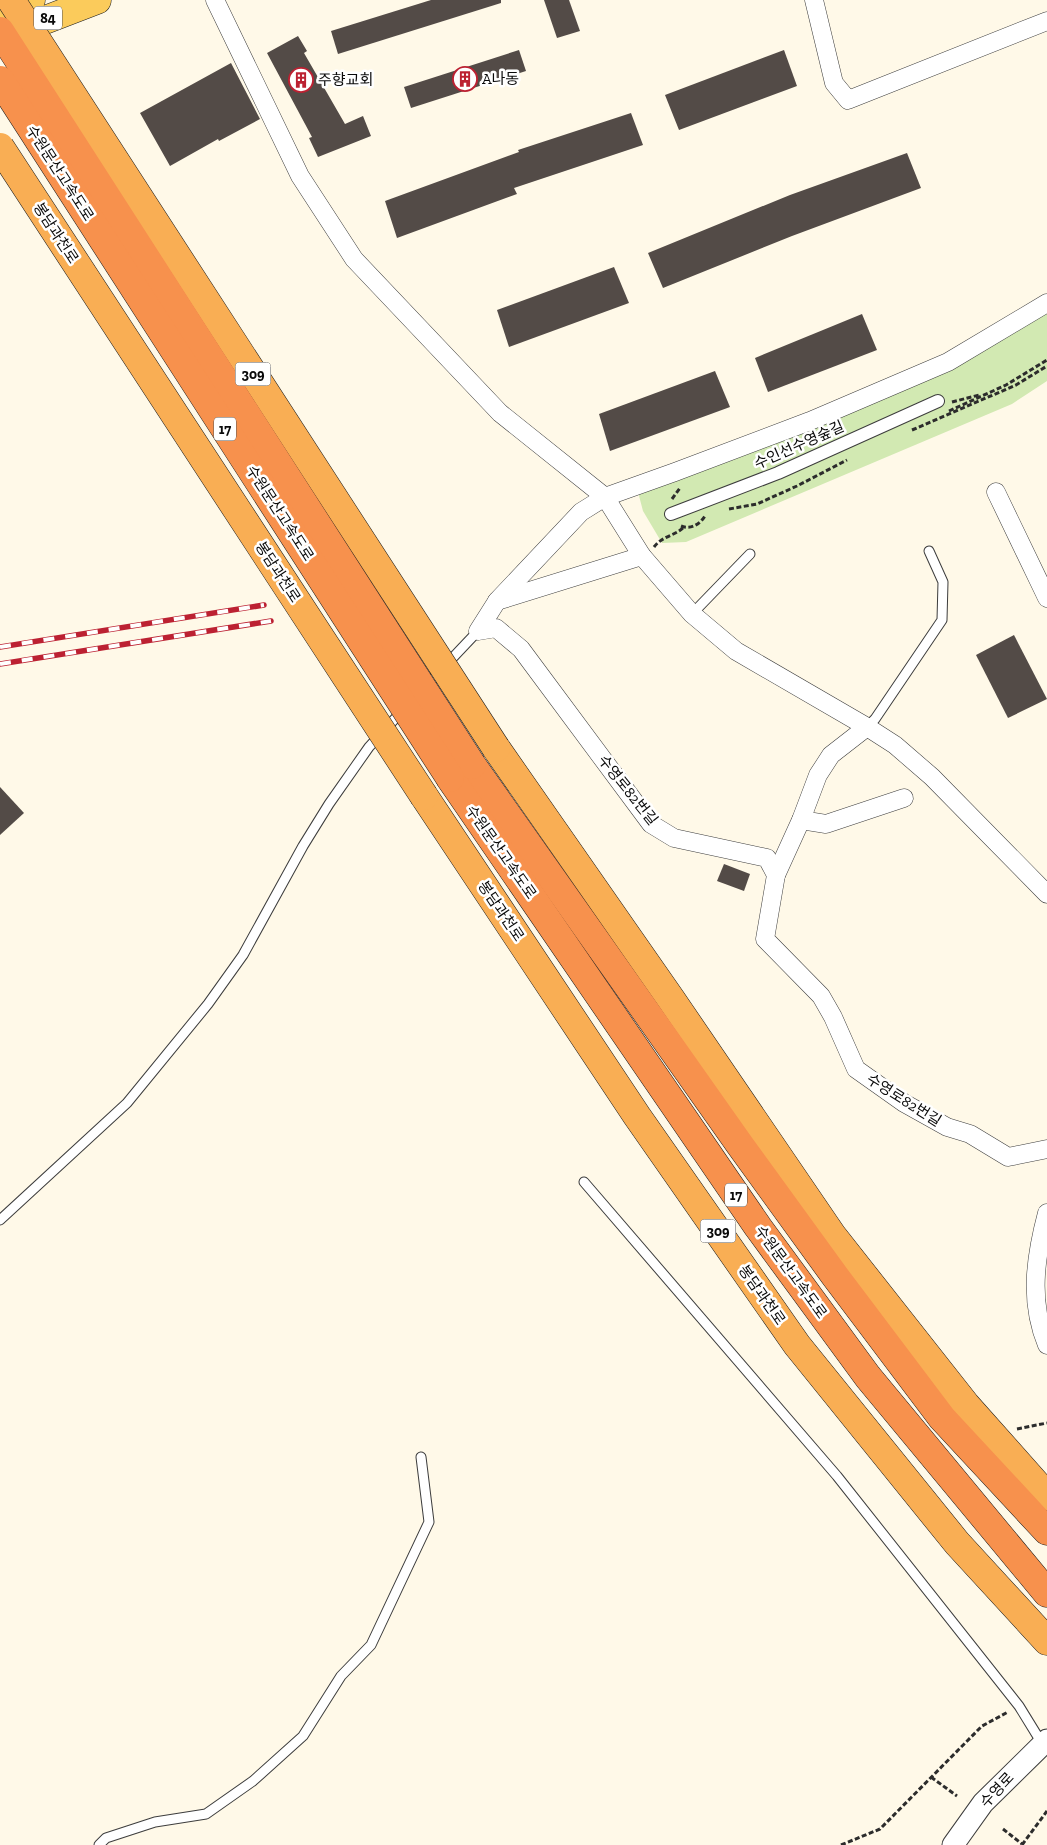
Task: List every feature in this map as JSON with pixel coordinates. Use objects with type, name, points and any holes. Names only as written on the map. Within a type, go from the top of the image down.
[{"type":"highway","name":"309","points":[[11,0],[496,748],[671,999],[832,1235],[966,1405],[1047,1496]]},
{"type":"highway","name":"수원문산고속도로","points":[[0,31],[461,772],[942,1418],[1047,1531]]},
{"type":"highway","name":"수원문산고속도로","points":[[0,80],[461,772],[764,1235],[868,1377],[1047,1593]]},
{"type":"highway","name":"봉담과천로","points":[[0,147],[424,796],[638,1116],[798,1345],[957,1543],[1047,1641]]},
{"type":"main road","name":"84","points":[[0,12],[31,0]]},
{"type":"main road","name":"84","points":[[0,37],[97,0]]},
{"type":"street","points":[[215,0],[300,176],[354,258],[500,413],[604,497],[648,552],[692,614],[736,652],[895,745],[932,777],[1047,894]]},
{"type":"street","points":[[814,0],[834,83],[848,100],[1047,21]]},
{"type":"street","points":[[478,631],[497,601],[581,512],[604,497],[810,421],[948,362],[1047,303]]},
{"type":"street","name":"수인선수영숲길","points":[[671,514],[778,473],[938,400]]},
{"type":"street","points":[[996,492],[1047,598]]},
{"type":"street","points":[[497,601],[648,552]]},
{"type":"street","name":"수영로82번길","points":[[478,631],[496,628],[521,649],[651,824],[674,838],[768,858],[776,875],[765,940],[820,996],[834,1017],[856,1069],[904,1103],[947,1127],[970,1134],[1008,1158],[1047,1149]]},
{"type":"street","points":[[776,875],[822,768],[831,756],[867,727]]},
{"type":"street","points":[[801,820],[826,824],[904,798]]},
{"type":"street","points":[[1047,1213],[1041,1235],[1037,1263],[1036,1300],[1039,1326],[1047,1345]]},
{"type":"street","name":"수영로","points":[[953,1845],[982,1804],[1045,1745]]},
{"type":"lane","points":[[867,727],[875,719],[942,620],[943,582],[929,551]]},
{"type":"lane","points":[[692,614],[750,554]]},
{"type":"lane","points":[[416,696],[478,631]]},
{"type":"lane","points":[[0,1220],[127,1103],[208,1004],[243,956],[303,846],[329,804],[369,747],[410,704]]},
{"type":"lane","points":[[584,1182],[837,1476],[1019,1706],[1045,1745]]},
{"type":"lane","points":[[99,1845],[106,1838],[155,1822],[206,1814],[253,1781],[303,1736],[341,1676],[371,1644],[429,1522],[421,1457]]},
{"type":"path","points":[[910,431],[1016,385],[1047,366]]},
{"type":"path","points":[[938,400],[955,402],[1006,385]]},
{"type":"path","points":[[722,510],[757,504],[851,458]]},
{"type":"path","points":[[648,552],[663,538],[679,532],[684,527]]},
{"type":"path","points":[[1012,1430],[1047,1423]]},
{"type":"path","points":[[841,1845],[880,1829],[982,1726],[1019,1706]]},
{"type":"path","points":[[931,1777],[957,1796]]},
{"type":"path","points":[[1003,1830],[1022,1845],[1047,1811]]},
{"type":"green space","points":[[1047,308],[1047,381],[1012,404],[686,542],[662,543],[643,511],[638,492],[899,392]]},
{"type":"building","points":[[431,0],[501,0],[501,3],[338,54],[331,31]]},
{"type":"building","points":[[544,0],[569,0],[580,31],[557,38]]},
{"type":"building","points":[[298,36],[307,51],[304,53],[345,124],[363,116],[371,136],[318,157],[309,138],[312,137],[267,53]]},
{"type":"building","name":"A나동","points":[[519,50],[526,71],[411,108],[404,87]]},
{"type":"building","points":[[784,50],[797,86],[679,130],[665,95]]},
{"type":"building","points":[[231,63],[260,119],[219,141],[218,139],[170,166],[140,113]]},
{"type":"building","points":[[631,113],[643,145],[514,188],[517,194],[397,238],[385,201],[519,152],[518,150]]},
{"type":"building","points":[[907,153],[921,188],[792,236],[663,288],[648,253],[790,195]]},
{"type":"building","points":[[614,267],[629,303],[509,347],[497,310]]},
{"type":"building","points":[[862,314],[877,350],[768,392],[755,358]]},
{"type":"building","points":[[715,371],[730,407],[610,451],[599,414]]},
{"type":"building","points":[[1014,635],[1047,699],[1008,718],[976,655]]},
{"type":"building","points":[[0,787],[24,813],[0,835]]},
{"type":"building","points":[[724,864],[750,874],[744,891],[717,881]]},
{"type":"railway","points":[[0,647],[264,605]]},
{"type":"railway","points":[[0,664],[271,621]]},
{"type":"place","name":"A나동","points":[[465,79]]},
{"type":"place","name":"주향교회","points":[[301,80]]}]
